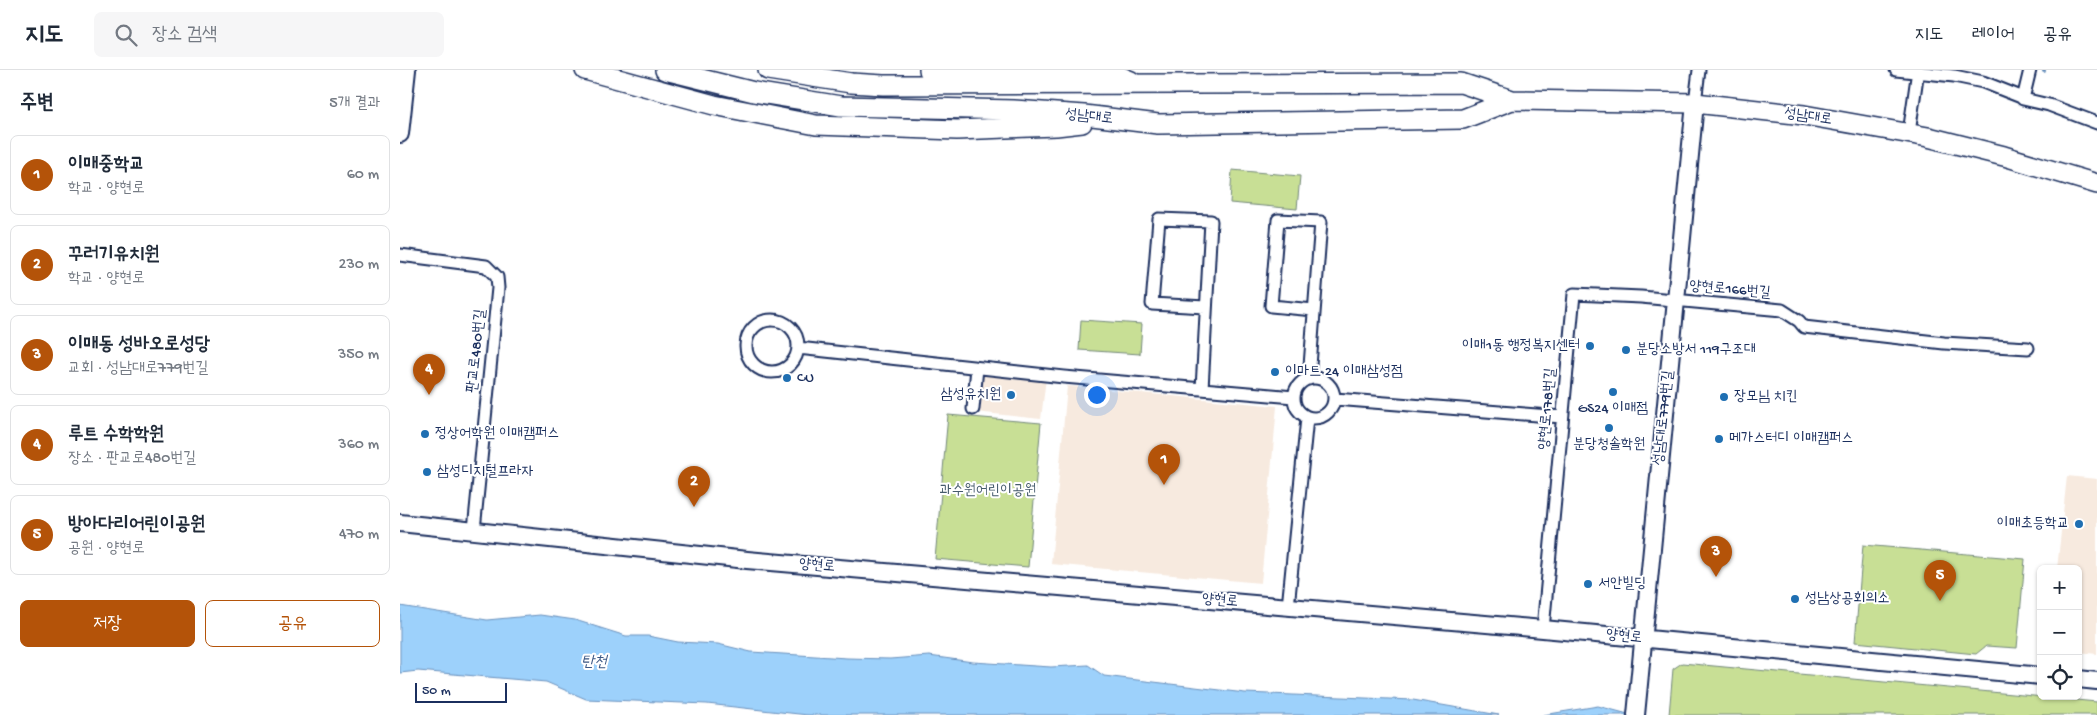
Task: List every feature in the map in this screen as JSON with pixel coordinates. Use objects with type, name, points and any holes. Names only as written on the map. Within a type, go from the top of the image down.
[{"type":"main road","points":[[400,134],[406,70]]},
{"type":"main road","points":[[585,70],[722,107],[816,125],[957,130],[1056,126],[1113,119]]},
{"type":"main road","name":"성남대로","points":[[665,70],[754,92],[841,106],[1014,110],[1158,124],[1463,119],[1512,100]]},
{"type":"main road","name":"성남대로","points":[[768,70],[850,83],[883,85],[991,86],[1136,83],[1461,84],[1512,100],[1695,103],[1804,115],[1909,133],[2004,156],[2097,184]]},
{"type":"main road","points":[[929,70],[1107,71],[1136,83]]},
{"type":"main road","name":"성남대로779번길","points":[[1636,715],[1695,103]]},
{"type":"main road","name":"양현로","points":[[400,523],[747,560],[1543,629],[2037,676]]},
{"type":"main road","points":[[2082,679],[2097,681]]},
{"type":"street","points":[[1695,103],[1699,70]]},
{"type":"street","points":[[1896,70],[1954,76],[1983,82],[2021,96],[2023,99],[2049,105],[2097,123]]},
{"type":"street","points":[[2023,99],[2030,70]]},
{"type":"street","points":[[1909,133],[1918,72]]},
{"type":"street","points":[[1202,389],[1211,221],[1159,219],[1152,304],[1205,308]]},
{"type":"street","points":[[1309,379],[1321,222],[1278,220],[1271,306],[1314,310]]},
{"type":"street","name":"판교로480번길","points":[[400,255],[486,266],[498,277],[474,530]]},
{"type":"street","name":"양현로178번길","points":[[1543,629],[1574,294],[1641,297],[1676,301]]},
{"type":"street","name":"양현로166번길","points":[[1676,301],[1782,310],[1799,321],[1804,327],[1944,343],[2028,348]]},
{"type":"street","points":[[774,320],[782,322],[794,332],[798,348],[790,364],[783,370],[778,372],[765,371],[751,361],[747,353],[746,344],[752,329],[758,324],[774,320]]},
{"type":"street","points":[[798,348],[977,368],[1294,396]]},
{"type":"street","points":[[973,409],[977,368]]},
{"type":"street","points":[[1319,378],[1331,386],[1335,399],[1334,406],[1326,416],[1313,419],[1307,418],[1297,409],[1294,396],[1300,384],[1309,379],[1319,378]]},
{"type":"street","points":[[1335,399],[1562,417]]},
{"type":"street","points":[[1288,607],[1307,418]]},
{"type":"shaded area","name":"삼성유치원","points":[[981,371],[1046,378],[1041,419],[976,412]]},
{"type":"shaded area","points":[[1067,386],[1277,406],[1261,583],[1051,564]]},
{"type":"shaded area","name":"이매초등학교","points":[[2067,476],[2097,479],[2097,654],[2082,652],[2082,565],[2057,565]]},
{"type":"green space","points":[[1232,170],[1300,176],[1297,209],[1230,203]]},
{"type":"green space","points":[[1081,320],[1142,324],[1140,354],[1079,350]]},
{"type":"green space","name":"과수원어린이공원","points":[[948,415],[1041,423],[1028,567],[935,559]]},
{"type":"green space","points":[[1863,545],[2025,559],[2017,648],[1986,646],[1976,654],[1855,642]]},
{"type":"green space","points":[[1682,663],[2037,696],[2037,700],[2097,702],[2097,715],[1669,715],[1673,669]]},
{"type":"water","name":"탄천","points":[[400,606],[487,620],[540,615],[575,620],[626,636],[648,636],[678,642],[718,644],[751,652],[890,659],[929,656],[973,662],[1051,667],[1088,665],[1104,676],[1245,693],[1413,700],[1499,715],[808,715],[707,704],[586,699],[546,682],[418,671],[400,673]]},
{"type":"water","points":[[1598,706],[1632,715],[1543,715]]},
{"type":"place","name":"이매1동 행정복지센터","points":[[1590,346]]},
{"type":"place","name":"분당소방서 119구조대","points":[[1626,350]]},
{"type":"place","name":"이마트 24 이매삼성점","points":[[1275,372]]},
{"type":"place","name":"CU","points":[[787,378]]},
{"type":"place","name":"GS24 이매점","points":[[1613,392]]},
{"type":"place","name":"루트 수학학원","points":[[429,395]]},
{"type":"place","name":"삼성유치원","points":[[1011,395]]},
{"type":"place","name":"장모님 치킨","points":[[1724,397]]},
{"type":"place","name":"분당청솔학원","points":[[1609,428]]},
{"type":"place","name":"정상어학원 이매캠퍼스","points":[[425,434]]},
{"type":"place","name":"메가스터디 이매캠퍼스","points":[[1719,439]]},
{"type":"place","name":"삼성디지털프라자","points":[[427,472]]},
{"type":"place","name":"이매중학교","points":[[1164,485]]},
{"type":"place","name":"꾸러기유치원","points":[[694,507]]},
{"type":"place","name":"이매초등학교","points":[[2079,524]]},
{"type":"place","name":"이매동 성바오로성당","points":[[1716,577]]},
{"type":"place","name":"서안빌딩","points":[[1588,584]]},
{"type":"place","name":"성남상공회의소","points":[[1795,599]]},
{"type":"place","name":"방아다리어린이공원","points":[[1940,601]]}]
